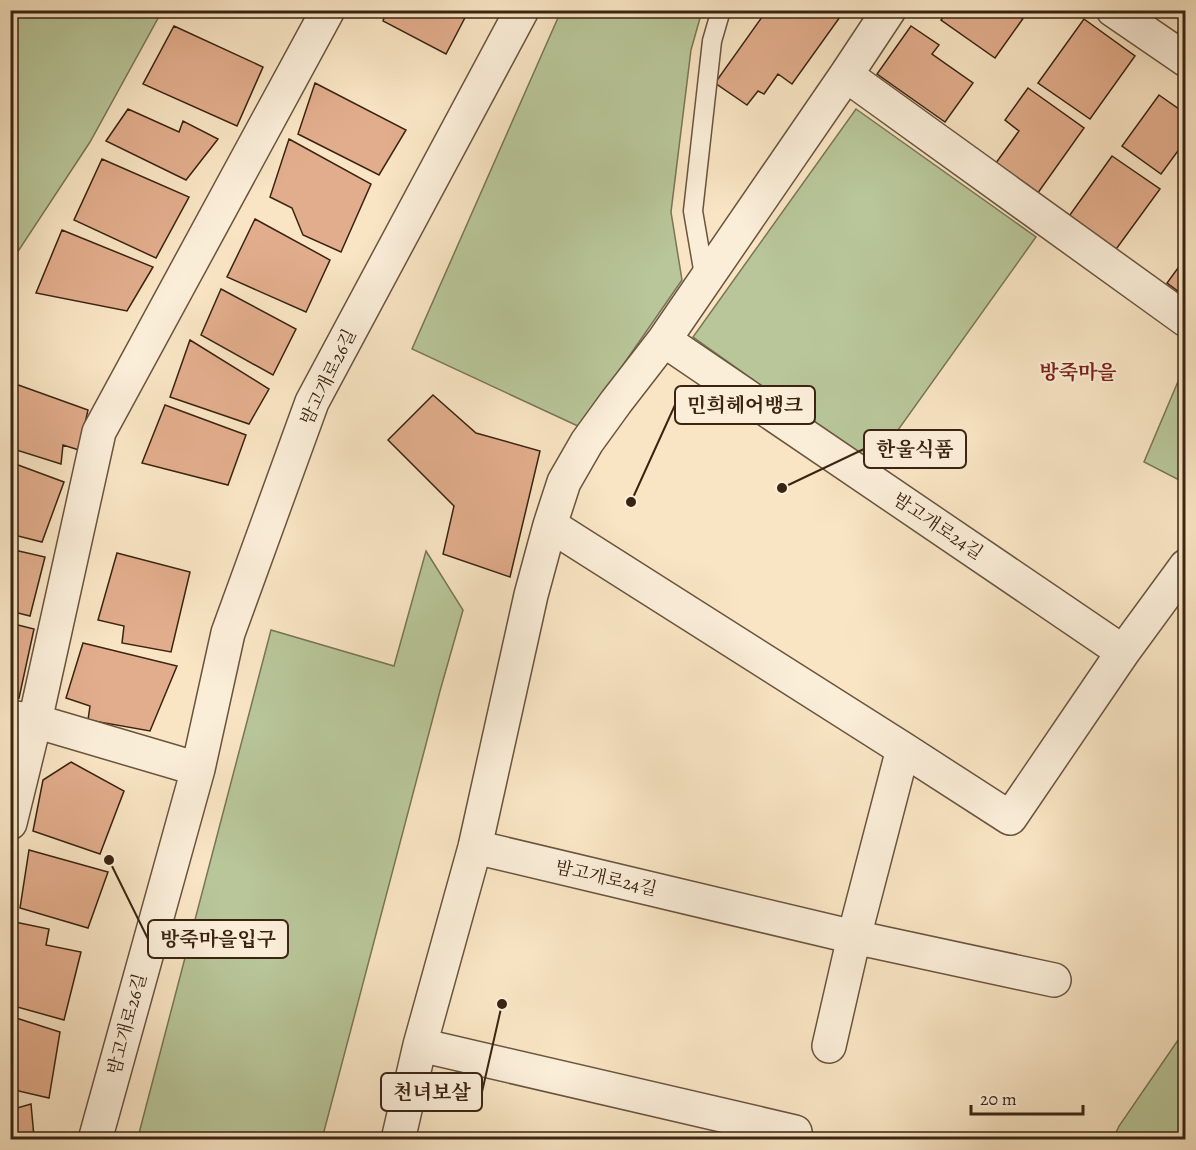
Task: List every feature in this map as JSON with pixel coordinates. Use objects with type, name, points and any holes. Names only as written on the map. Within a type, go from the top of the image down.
[{"type":"street","points":[[10,823],[23,719],[99,432],[328,10]]},
{"type":"street","name":"밤고개로26길","points":[[95,1140],[198,769],[228,633],[312,402],[522,10]]},
{"type":"street","points":[[399,1140],[420,1045],[475,848],[531,595],[564,482],[587,442],[664,340],[889,10]]},
{"type":"street","points":[[1113,10],[1185,60]]},
{"type":"street","points":[[846,75],[1185,320]]},
{"type":"street","name":"밤고개로24길","points":[[664,340],[1123,652]]},
{"type":"street","points":[[550,525],[1010,818],[1123,652],[1185,566]]},
{"type":"street","points":[[23,719],[198,769]]},
{"type":"street","points":[[829,1046],[854,937],[903,749]]},
{"type":"street","name":"밤고개로24길","points":[[475,848],[854,937],[1054,980]]},
{"type":"street","points":[[420,1045],[795,1132]]},
{"type":"lane","points":[[705,281],[693,211],[712,40],[721,10]]},
{"type":"green space","points":[[11,10],[162,11],[90,142],[11,262]]},
{"type":"green space","points":[[561,11],[702,11],[691,50],[671,212],[682,280],[580,427],[412,349]]},
{"type":"green space","points":[[856,109],[1036,237],[873,465],[693,337]]},
{"type":"green space","points":[[1185,365],[1185,483],[1144,462]]},
{"type":"green space","points":[[426,551],[463,610],[322,1139],[140,1139],[138,1137],[271,630],[394,666]]},
{"type":"green space","points":[[1185,1030],[1185,1139],[1113,1139],[1119,1126]]},
{"type":"building","points":[[387,10],[469,10],[446,54],[383,21]]},
{"type":"building","points":[[767,10],[845,10],[792,84],[778,74],[764,94],[758,91],[747,105],[715,83]]},
{"type":"building","points":[[948,10],[1029,10],[995,58],[941,20]]},
{"type":"building","points":[[1084,19],[1135,56],[1090,119],[1038,83]]},
{"type":"building","points":[[174,26],[263,67],[237,126],[143,84]]},
{"type":"building","points":[[911,26],[939,45],[932,54],[973,83],[945,122],[877,74]]},
{"type":"building","points":[[315,83],[406,130],[379,175],[298,134]]},
{"type":"building","points":[[1028,88],[1084,128],[1035,197],[993,167],[1019,131],[1005,120]]},
{"type":"building","points":[[1159,95],[1186,114],[1186,140],[1161,174],[1122,146]]},
{"type":"building","points":[[128,109],[179,132],[183,121],[218,139],[186,180],[106,141]]},
{"type":"building","points":[[289,139],[371,184],[341,252],[303,235],[292,208],[270,197]]},
{"type":"building","points":[[1112,156],[1160,189],[1114,252],[1067,219]]},
{"type":"building","points":[[102,159],[189,197],[156,258],[74,220]]},
{"type":"building","points":[[255,219],[330,260],[306,312],[227,277]]},
{"type":"building","points":[[62,230],[153,267],[127,311],[36,293]]},
{"type":"building","points":[[1186,257],[1186,297],[1167,283]]},
{"type":"building","points":[[221,289],[296,329],[273,375],[201,335]]},
{"type":"building","points":[[190,340],[269,389],[249,424],[170,397]]},
{"type":"building","points":[[10,382],[88,410],[79,450],[63,445],[61,464],[10,448]]},
{"type":"building","points":[[433,395],[476,433],[540,451],[510,577],[443,554],[454,506],[388,440]]},
{"type":"building","points":[[165,405],[246,435],[228,485],[142,463]]},
{"type":"building","points":[[10,462],[64,482],[42,542],[10,534]]},
{"type":"building","points":[[10,549],[45,557],[30,616],[10,611]]},
{"type":"building","points":[[117,553],[190,572],[171,652],[122,643],[124,626],[98,620]]},
{"type":"building","points":[[10,623],[34,629],[19,698],[10,696]]},
{"type":"building","points":[[83,643],[177,666],[150,731],[88,720],[90,706],[66,698]]},
{"type":"building","points":[[71,762],[124,791],[100,854],[33,831],[43,780]]},
{"type":"building","points":[[29,850],[108,872],[88,928],[20,908]]},
{"type":"building","points":[[10,921],[49,929],[46,945],[81,952],[64,1020],[10,1005]]},
{"type":"building","points":[[13,1017],[60,1032],[49,1098],[10,1089],[10,1022]]},
{"type":"building","points":[[31,1104],[33,1140],[10,1140],[10,1110]]},
{"type":"place","name":"한울식품","points":[[782,488]]},
{"type":"place","name":"민희헤어뱅크","points":[[631,502]]},
{"type":"place","name":"방죽마을입구","points":[[109,860]]},
{"type":"place","name":"천녀보살","points":[[502,1004]]},
{"type":"district","name":"방죽마을","points":[[1078,372]]}]
